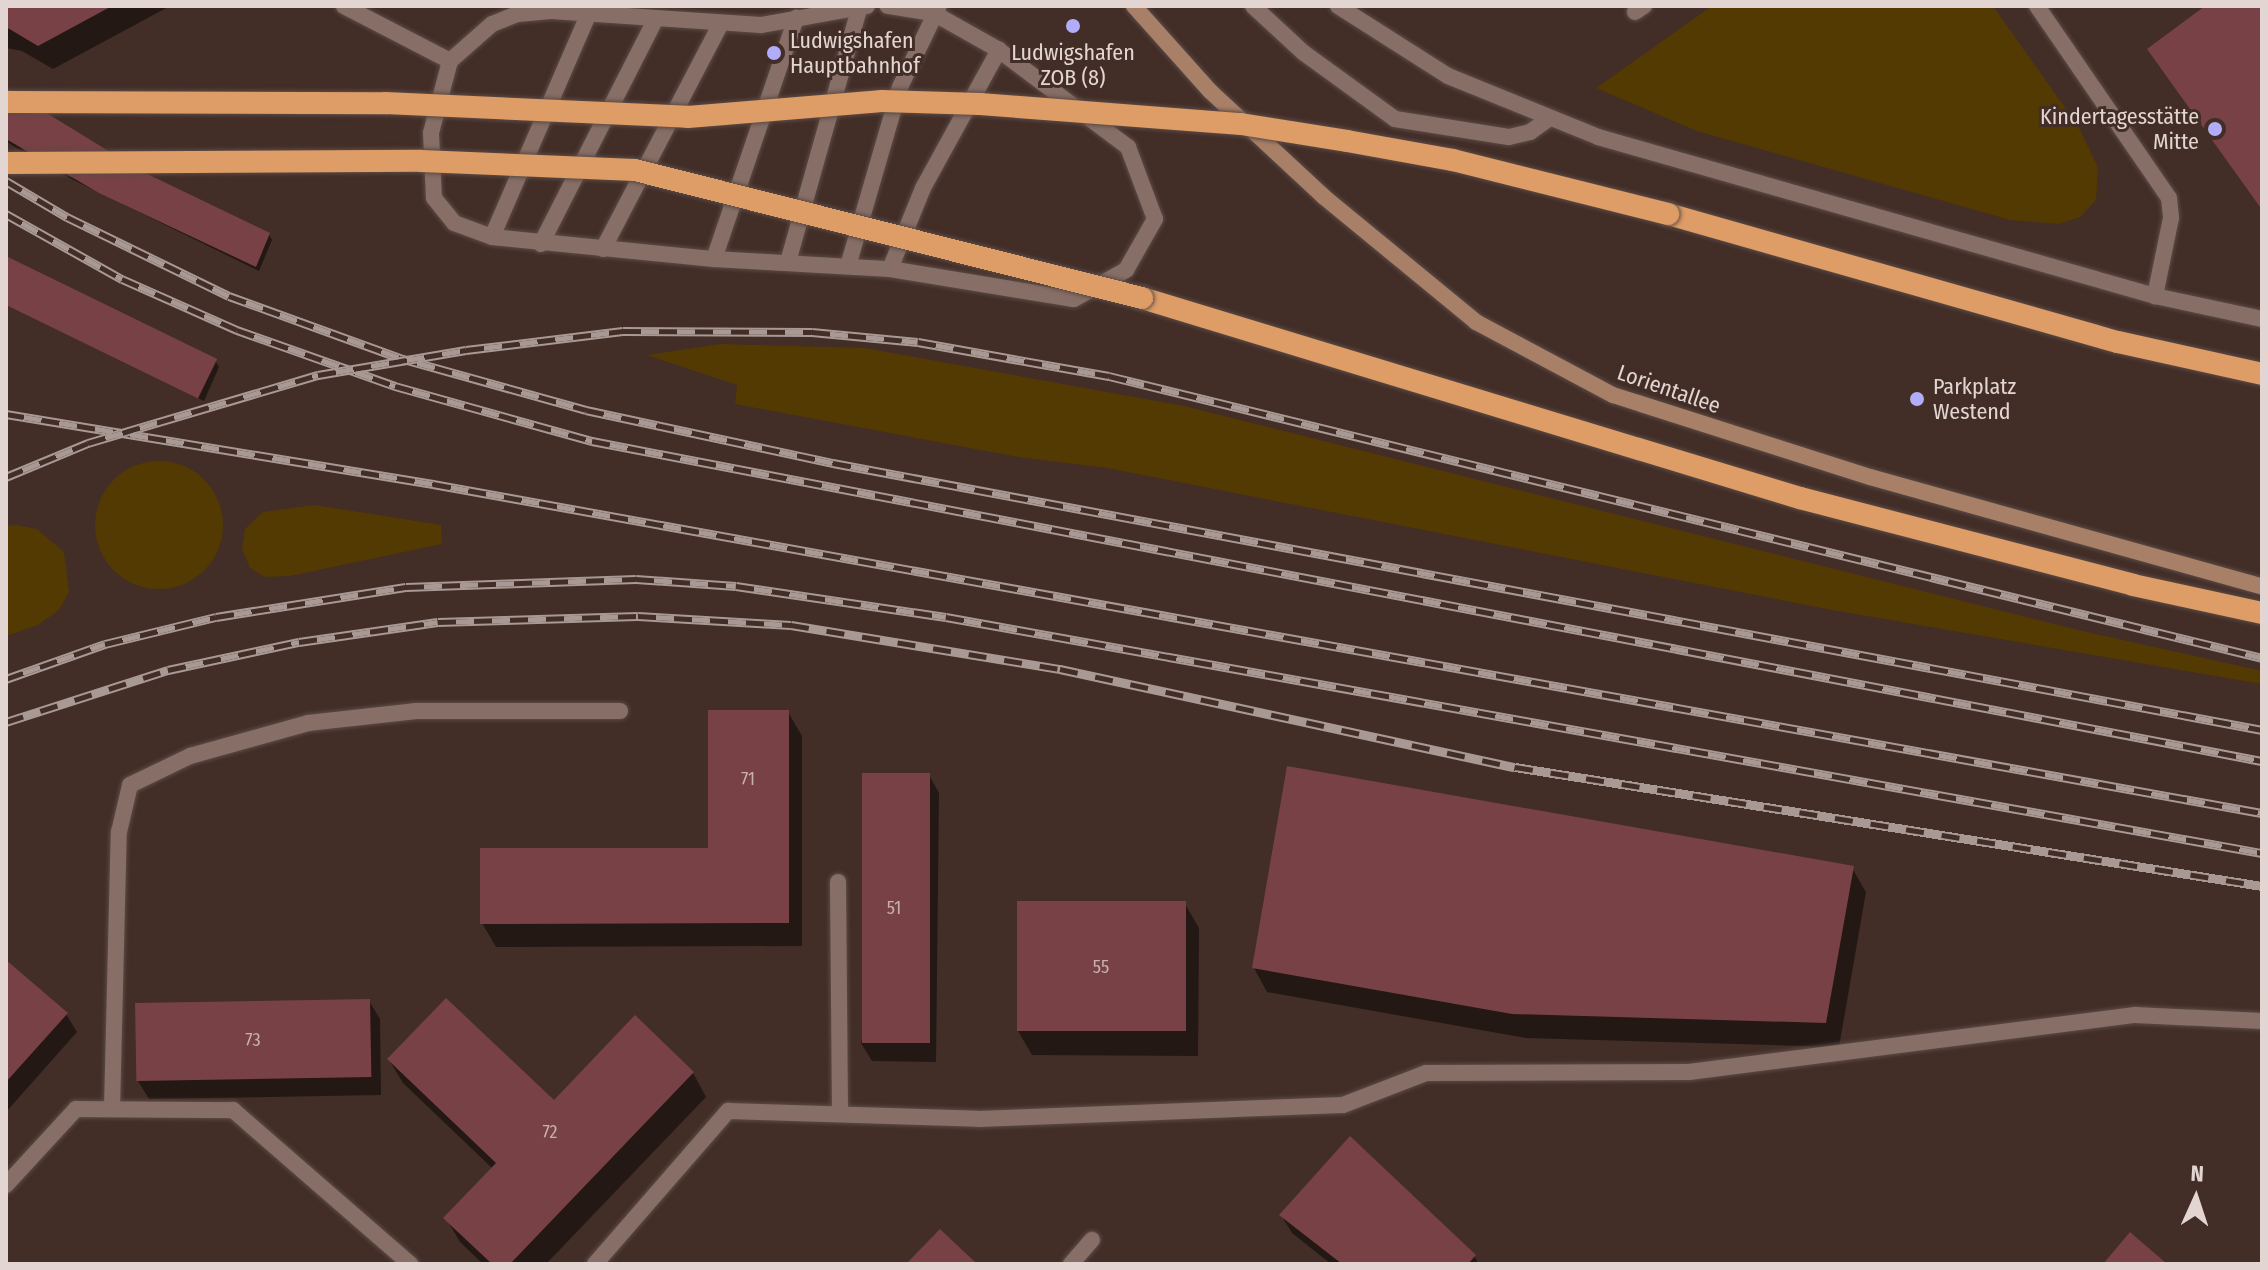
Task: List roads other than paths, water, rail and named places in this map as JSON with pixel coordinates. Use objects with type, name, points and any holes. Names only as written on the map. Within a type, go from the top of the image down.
[{"type":"highway","points":[[6,102],[385,103],[688,117],[882,101],[1241,124],[1453,160],[1668,214],[2118,342],[2262,374]]},
{"type":"highway","points":[[6,163],[421,161],[635,170],[1142,298],[1592,437],[2133,585],[2262,613]]},
{"type":"main road","name":"Lorientallee","points":[[1134,6],[1210,91],[1324,197],[1476,322],[1613,395],[1870,477],[2262,586]]},
{"type":"street","points":[[344,6],[450,61]]},
{"type":"street","points":[[788,262],[863,7],[761,25],[589,13],[517,14],[492,24],[450,61],[431,133],[434,198],[454,223],[492,237],[714,259],[890,269],[1074,299],[1126,270],[1155,219],[1128,147],[999,50],[936,9],[888,6]]},
{"type":"street","points":[[1253,6],[1304,53],[1395,119],[1509,137],[1530,132],[1550,118]]},
{"type":"street","points":[[1338,6],[1448,76],[1598,137],[2155,296],[2262,319]]},
{"type":"street","points":[[2037,6],[2169,198],[2171,218],[2155,296]]},
{"type":"street","points":[[848,266],[900,87],[936,9]]},
{"type":"street","points":[[492,237],[589,13]]},
{"type":"street","points":[[714,259],[796,18]]},
{"type":"street","points":[[541,244],[655,20]]},
{"type":"street","points":[[603,249],[721,23]]},
{"type":"street","points":[[890,269],[923,188],[999,50]]},
{"type":"street","points":[[112,1109],[119,832],[130,785],[190,756],[308,723],[416,711],[620,711]]},
{"type":"street","points":[[838,882],[840,1113]]},
{"type":"street","points":[[595,1264],[728,1111],[978,1119],[1343,1105],[1426,1073],[1689,1072],[2135,1015],[2262,1021]]},
{"type":"street","points":[[6,1185],[76,1109],[233,1110],[410,1264]]},
{"type":"street","points":[[1071,1264],[1092,1240]]},
{"type":"railway","points":[[6,181],[67,217],[229,296],[400,358],[586,410],[833,463],[2262,730]]},
{"type":"railway","points":[[6,214],[122,279],[237,330],[395,386],[592,441],[2262,761]]},
{"type":"railway","points":[[6,477],[88,443],[318,375],[466,350],[623,331],[812,332],[918,342],[1109,376],[2262,658]]},
{"type":"railway","points":[[6,414],[433,484],[2262,813]]},
{"type":"railway","points":[[6,679],[105,644],[216,617],[406,587],[636,579],[736,586],[946,617],[2262,853]]},
{"type":"railway","points":[[6,722],[168,670],[299,642],[438,622],[638,616],[791,625],[1060,669],[1515,767],[2262,886]]},
{"type":"place","name":"Ludwigshafen ZOB (8)","points":[[1073,26]]},
{"type":"place","name":"Ludwigshafen Hauptbahnhof","points":[[774,53]]},
{"type":"place","name":"Kindertagesstätte Mitte","points":[[2215,129]]},
{"type":"place","name":"Parkplatz Westend","points":[[1917,399]]}]
